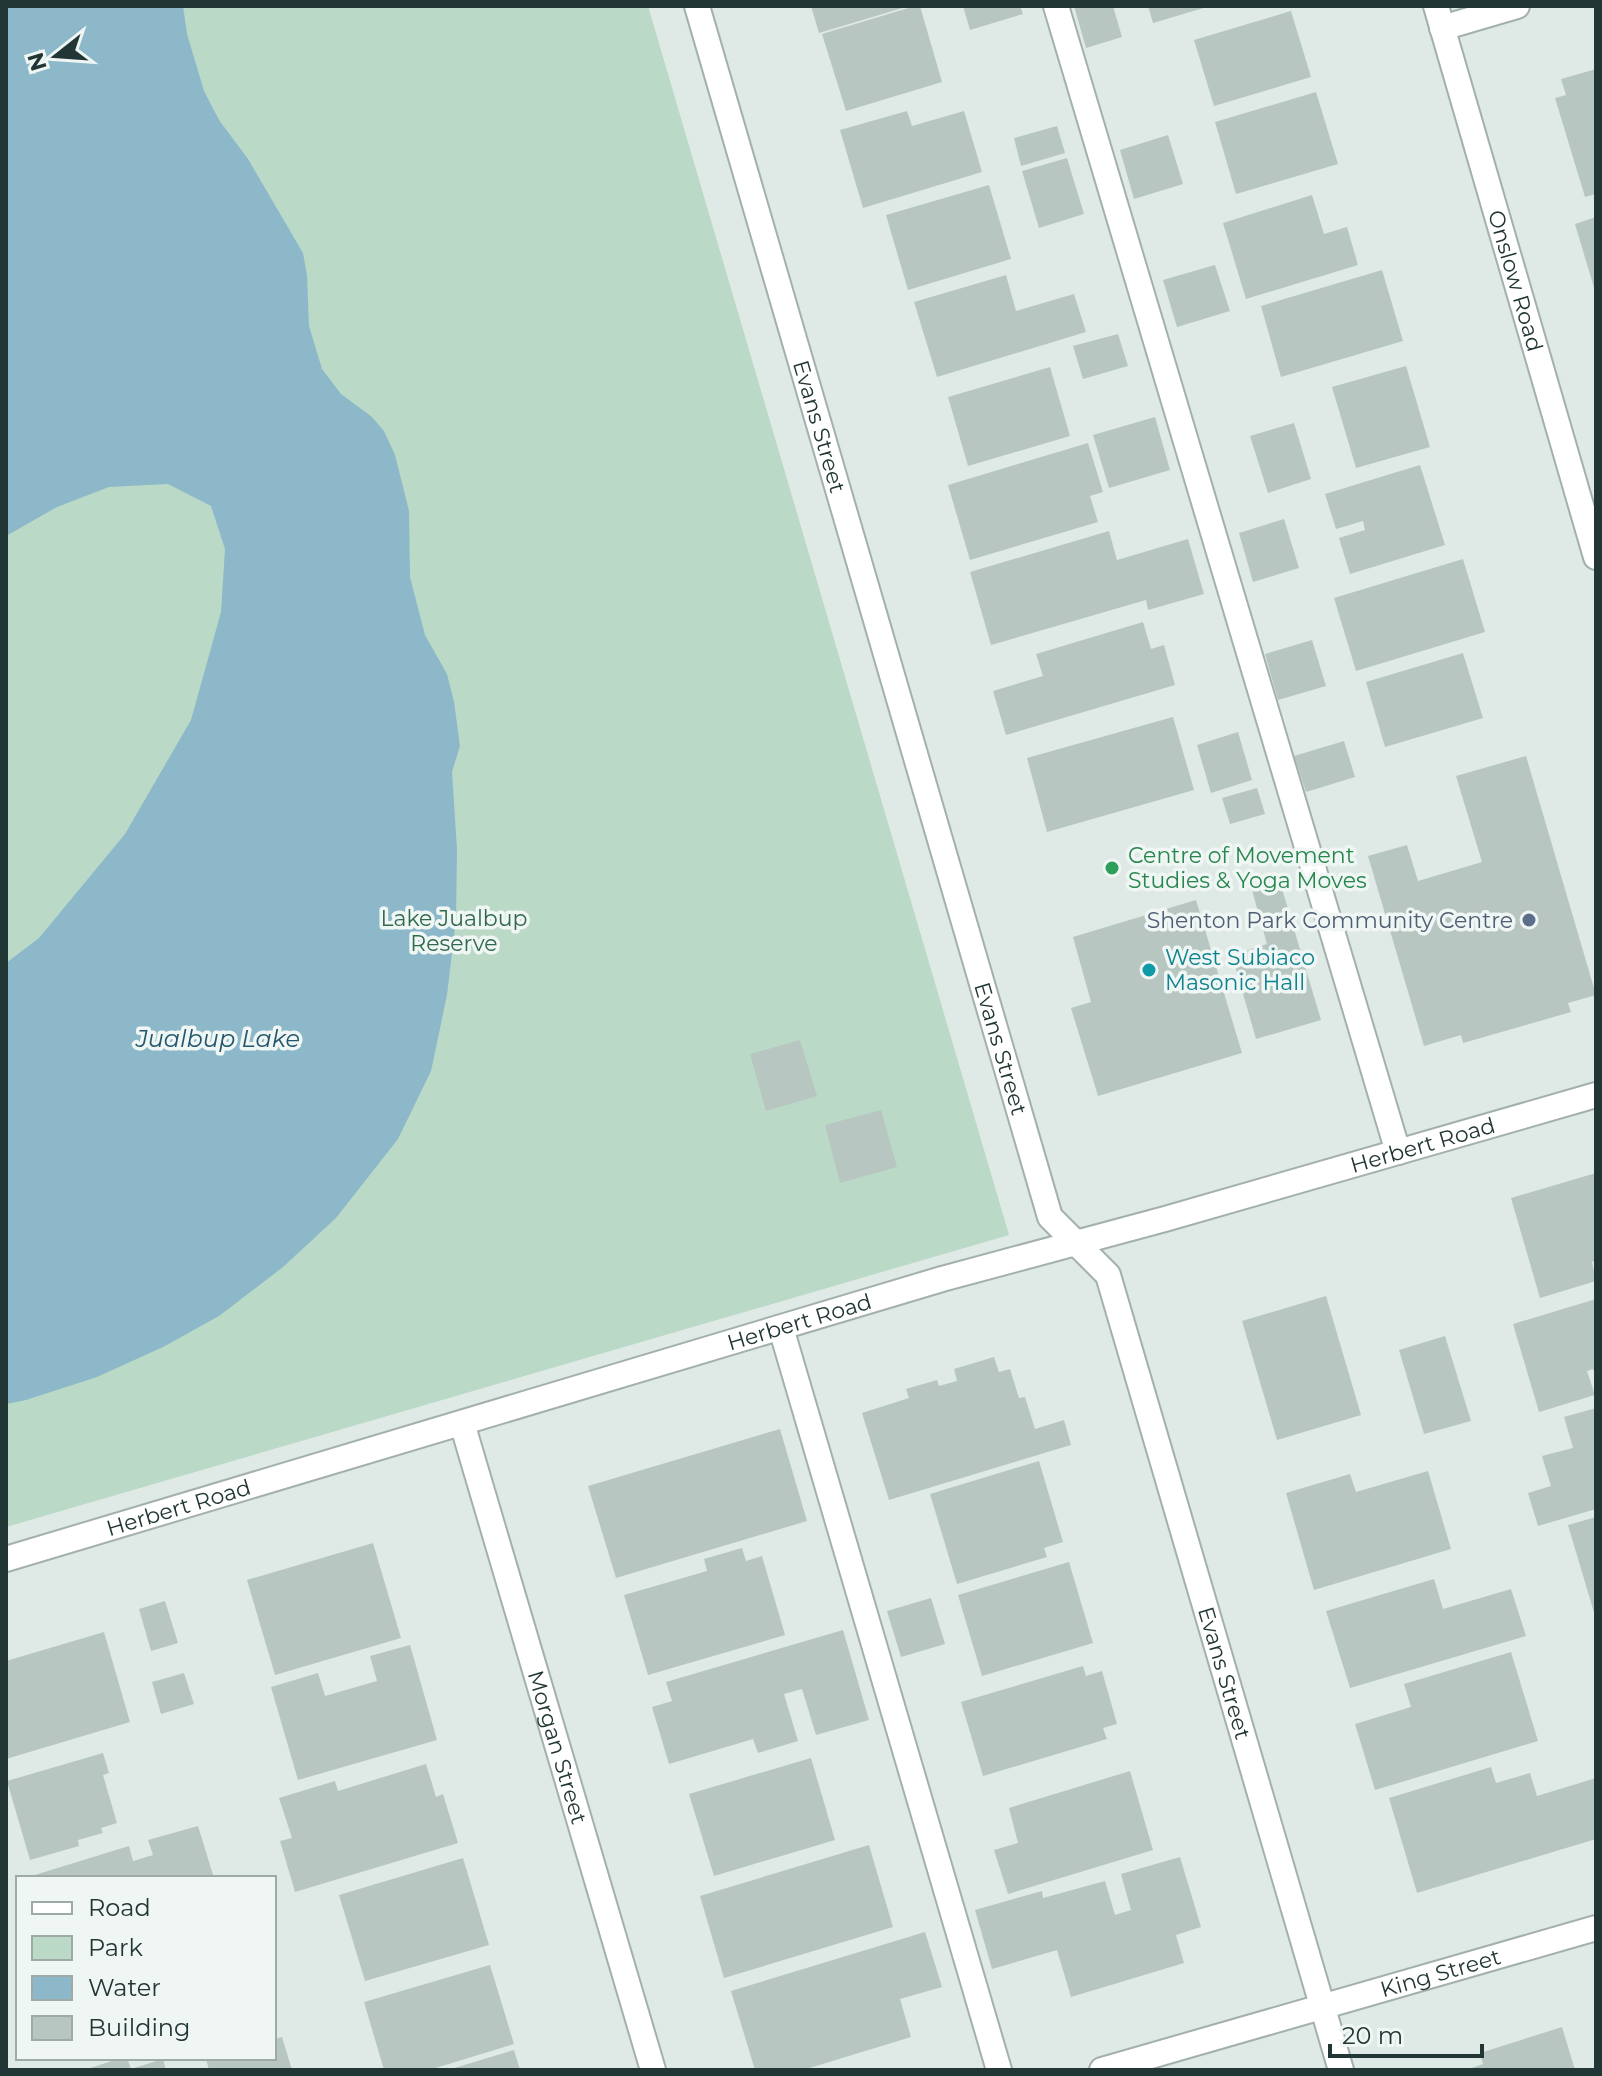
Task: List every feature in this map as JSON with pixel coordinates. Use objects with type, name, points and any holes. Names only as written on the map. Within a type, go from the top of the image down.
[{"type":"street","name":"Evans Street","points":[[697,6],[1050,1217],[1108,1275],[1341,2070]]},
{"type":"street","points":[[1056,6],[1398,1152]]},
{"type":"street","points":[[1439,17],[1517,6]]},
{"type":"street","name":"Onslow Road","points":[[1439,17],[1596,557]]},
{"type":"street","name":"Herbert Road","points":[[6,1559],[942,1279],[1076,1244],[1596,1095]]},
{"type":"street","points":[[781,1328],[999,2070]]},
{"type":"street","name":"Morgan Street","points":[[462,1423],[653,2070]]},
{"type":"street","name":"King Street","points":[[1102,2070],[1596,1928]]},
{"type":"green space","name":"Lake Jualbup Reserve","points":[[6,6],[648,6],[1009,1235],[6,1527]]},
{"type":"water","name":"Jualbup Lake","points":[[6,6],[183,6],[187,34],[204,91],[303,253],[309,326],[322,369],[341,394],[372,417],[384,431],[395,455],[409,511],[410,577],[425,635],[447,674],[460,746],[452,772],[457,849],[456,919],[447,995],[431,1071],[398,1139],[336,1218],[283,1267],[219,1316],[163,1347],[97,1377],[6,1404],[6,963],[39,938],[125,834],[191,720],[221,612],[225,549],[211,506],[168,484],[109,487],[57,507],[6,536]]},
{"type":"building","points":[[811,6],[906,6],[906,7],[819,33]]},
{"type":"building","points":[[920,6],[942,82],[846,111],[822,34]]},
{"type":"building","points":[[963,6],[1020,6],[1023,14],[970,30]]},
{"type":"building","points":[[1074,6],[1113,6],[1122,37],[1086,48]]},
{"type":"building","points":[[1148,6],[1206,6],[1207,7],[1153,23]]},
{"type":"building","points":[[1291,11],[1311,77],[1214,106],[1194,40]]},
{"type":"building","points":[[1596,69],[1596,194],[1585,197],[1555,98],[1566,95],[1561,79]]},
{"type":"building","points":[[1316,92],[1338,164],[1236,194],[1215,122]]},
{"type":"building","points":[[907,111],[912,126],[964,111],[982,172],[863,208],[840,130]]},
{"type":"building","points":[[1057,126],[1065,153],[1021,166],[1014,138]]},
{"type":"building","points":[[1168,135],[1183,184],[1134,199],[1120,150]]},
{"type":"building","points":[[1067,158],[1084,214],[1039,228],[1022,171]]},
{"type":"building","points":[[989,185],[1011,259],[908,290],[886,215]]},
{"type":"building","points":[[1312,195],[1324,234],[1347,227],[1358,265],[1246,299],[1223,223]]},
{"type":"building","points":[[1596,217],[1596,291],[1595,291],[1575,224]]},
{"type":"building","points":[[1215,265],[1230,311],[1177,327],[1163,280]]},
{"type":"building","points":[[1382,270],[1403,341],[1281,377],[1261,306]]},
{"type":"building","points":[[1006,275],[1016,311],[1074,294],[1086,332],[937,377],[914,302]]},
{"type":"building","points":[[1118,334],[1128,366],[1083,379],[1073,346]]},
{"type":"building","points":[[1406,366],[1430,447],[1356,468],[1332,387]]},
{"type":"building","points":[[1050,367],[1070,436],[968,466],[948,397]]},
{"type":"building","points":[[1155,417],[1170,470],[1109,488],[1093,435]]},
{"type":"building","points":[[1294,423],[1311,479],[1268,493],[1250,436]]},
{"type":"building","points":[[1088,443],[1103,492],[1090,496],[1098,522],[970,560],[948,485]]},
{"type":"building","points":[[1420,465],[1445,545],[1350,574],[1339,538],[1365,530],[1363,521],[1336,529],[1325,494]]},
{"type":"building","points":[[1284,519],[1299,568],[1253,582],[1239,533]]},
{"type":"building","points":[[1109,531],[1117,560],[1188,539],[1204,594],[1148,610],[1146,600],[991,645],[970,572]]},
{"type":"building","points":[[1463,559],[1485,632],[1356,671],[1334,598]]},
{"type":"building","points":[[1143,622],[1151,649],[1164,645],[1175,685],[1006,735],[993,691],[1043,676],[1036,654]]},
{"type":"building","points":[[1312,640],[1326,686],[1278,700],[1265,654]]},
{"type":"building","points":[[1463,653],[1483,718],[1385,747],[1366,682]]},
{"type":"building","points":[[1173,717],[1194,790],[1047,832],[1027,758]]},
{"type":"building","points":[[1238,732],[1252,780],[1211,793],[1197,745]]},
{"type":"building","points":[[1344,741],[1355,777],[1306,792],[1294,756]]},
{"type":"building","points":[[1526,756],[1596,995],[1568,1003],[1571,1012],[1463,1043],[1461,1035],[1424,1046],[1368,856],[1407,845],[1418,881],[1482,862],[1456,776]]},
{"type":"building","points":[[1257,788],[1265,814],[1230,824],[1222,798]]},
{"type":"building","points":[[1280,882],[1321,1020],[1256,1039],[1232,955],[1267,944],[1252,890]]},
{"type":"building","name":"West Subiaco Masonic Hall","points":[[1196,900],[1242,1053],[1098,1096],[1071,1008],[1091,1002],[1073,937]]},
{"type":"building","points":[[800,1040],[817,1096],[766,1111],[750,1054]]},
{"type":"building","points":[[881,1110],[897,1167],[840,1183],[825,1125]]},
{"type":"building","points":[[1596,1173],[1596,1260],[1592,1262],[1596,1281],[1540,1298],[1511,1198]]},
{"type":"building","points":[[1326,1296],[1361,1415],[1277,1440],[1242,1321]]},
{"type":"building","points":[[1596,1299],[1596,1377],[1593,1369],[1587,1371],[1595,1395],[1539,1412],[1513,1324]]},
{"type":"building","points":[[1445,1336],[1471,1421],[1424,1434],[1399,1350]]},
{"type":"building","points":[[994,1357],[999,1372],[1010,1369],[1019,1398],[1025,1397],[1035,1429],[1064,1420],[1071,1445],[889,1500],[862,1413],[909,1398],[906,1389],[937,1380],[939,1386],[957,1381],[954,1369]]},
{"type":"building","points":[[1596,1408],[1596,1509],[1538,1526],[1528,1493],[1551,1486],[1542,1456],[1573,1448],[1564,1417]]},
{"type":"building","points":[[780,1429],[807,1521],[616,1578],[588,1486]]},
{"type":"building","points":[[1039,1461],[1063,1542],[1044,1548],[1047,1557],[957,1584],[930,1494]]},
{"type":"building","points":[[1428,1471],[1451,1549],[1314,1590],[1286,1493],[1350,1474],[1356,1492]]},
{"type":"building","points":[[1596,1517],[1596,1616],[1595,1616],[1568,1525]]},
{"type":"building","points":[[373,1543],[401,1638],[275,1675],[247,1580]]},
{"type":"building","points":[[742,1548],[746,1561],[762,1556],[785,1635],[648,1675],[624,1595],[707,1571],[704,1559]]},
{"type":"building","points":[[1069,1562],[1093,1643],[982,1676],[958,1595]]},
{"type":"building","points":[[1434,1579],[1443,1609],[1511,1589],[1526,1636],[1350,1688],[1326,1611]]},
{"type":"building","points":[[931,1598],[945,1644],[901,1657],[887,1611]]},
{"type":"building","points":[[165,1601],[178,1643],[151,1651],[139,1609]]},
{"type":"building","points":[[843,1630],[869,1720],[816,1735],[802,1689],[784,1694],[798,1741],[758,1753],[753,1739],[669,1764],[652,1707],[672,1701],[666,1682]]},
{"type":"building","points":[[104,1632],[130,1722],[6,1759],[6,1661]]},
{"type":"building","points":[[410,1645],[437,1740],[298,1780],[271,1687],[318,1673],[325,1696],[377,1681],[370,1656]]},
{"type":"building","points":[[1511,1652],[1538,1741],[1375,1790],[1355,1724],[1411,1707],[1404,1684]]},
{"type":"building","points":[[1083,1666],[1086,1676],[1102,1671],[1117,1724],[1103,1728],[1107,1739],[983,1776],[961,1702]]},
{"type":"building","points":[[184,1673],[194,1704],[161,1714],[152,1682]]},
{"type":"building","points":[[103,1753],[109,1773],[103,1775],[117,1823],[101,1828],[103,1833],[78,1840],[79,1846],[30,1860],[7,1781]]},
{"type":"building","points":[[811,1758],[835,1840],[714,1876],[689,1794]]},
{"type":"building","points":[[426,1764],[436,1797],[443,1794],[458,1843],[295,1892],[280,1841],[292,1838],[279,1798],[335,1781],[338,1791]]},
{"type":"building","points":[[1491,1767],[1496,1783],[1530,1773],[1537,1796],[1596,1778],[1596,1839],[1417,1893],[1389,1798]]},
{"type":"building","points":[[1130,1771],[1153,1850],[1008,1894],[994,1850],[1018,1843],[1009,1808]]},
{"type":"building","points":[[198,1826],[213,1876],[32,1876],[129,1846],[133,1861],[153,1855],[148,1840]]},
{"type":"building","points":[[869,1845],[893,1927],[724,1978],[700,1896]]},
{"type":"building","points":[[1180,1857],[1201,1927],[1176,1935],[1184,1963],[1071,1997],[1057,1950],[992,1969],[975,1910],[1042,1891],[1043,1898],[1105,1881],[1115,1915],[1131,1910],[1121,1874]]},
{"type":"building","points":[[463,1858],[489,1945],[365,1981],[339,1895]]},
{"type":"building","points":[[925,1932],[942,1987],[900,1999],[911,2037],[803,2070],[755,2070],[731,1991]]},
{"type":"building","points":[[490,1965],[514,2044],[429,2070],[384,2070],[364,2002]]},
{"type":"building","points":[[1562,2027],[1575,2070],[1466,2070],[1483,2064],[1480,2053]]},
{"type":"building","points":[[282,2037],[292,2070],[209,2070],[206,2060],[276,2060],[276,2038]]},
{"type":"building","points":[[514,2050],[520,2070],[451,2070],[451,2069]]},
{"type":"building","points":[[115,2060],[128,2060],[131,2069],[163,2060],[166,2070],[84,2070]]},
{"type":"place","name":"Centre of Movement Studies & Yoga Moves","points":[[1112,868]]},
{"type":"place","name":"Shenton Park Community Centre","points":[[1529,920]]},
{"type":"place","name":"West Subiaco Masonic Hall","points":[[1149,970]]}]
